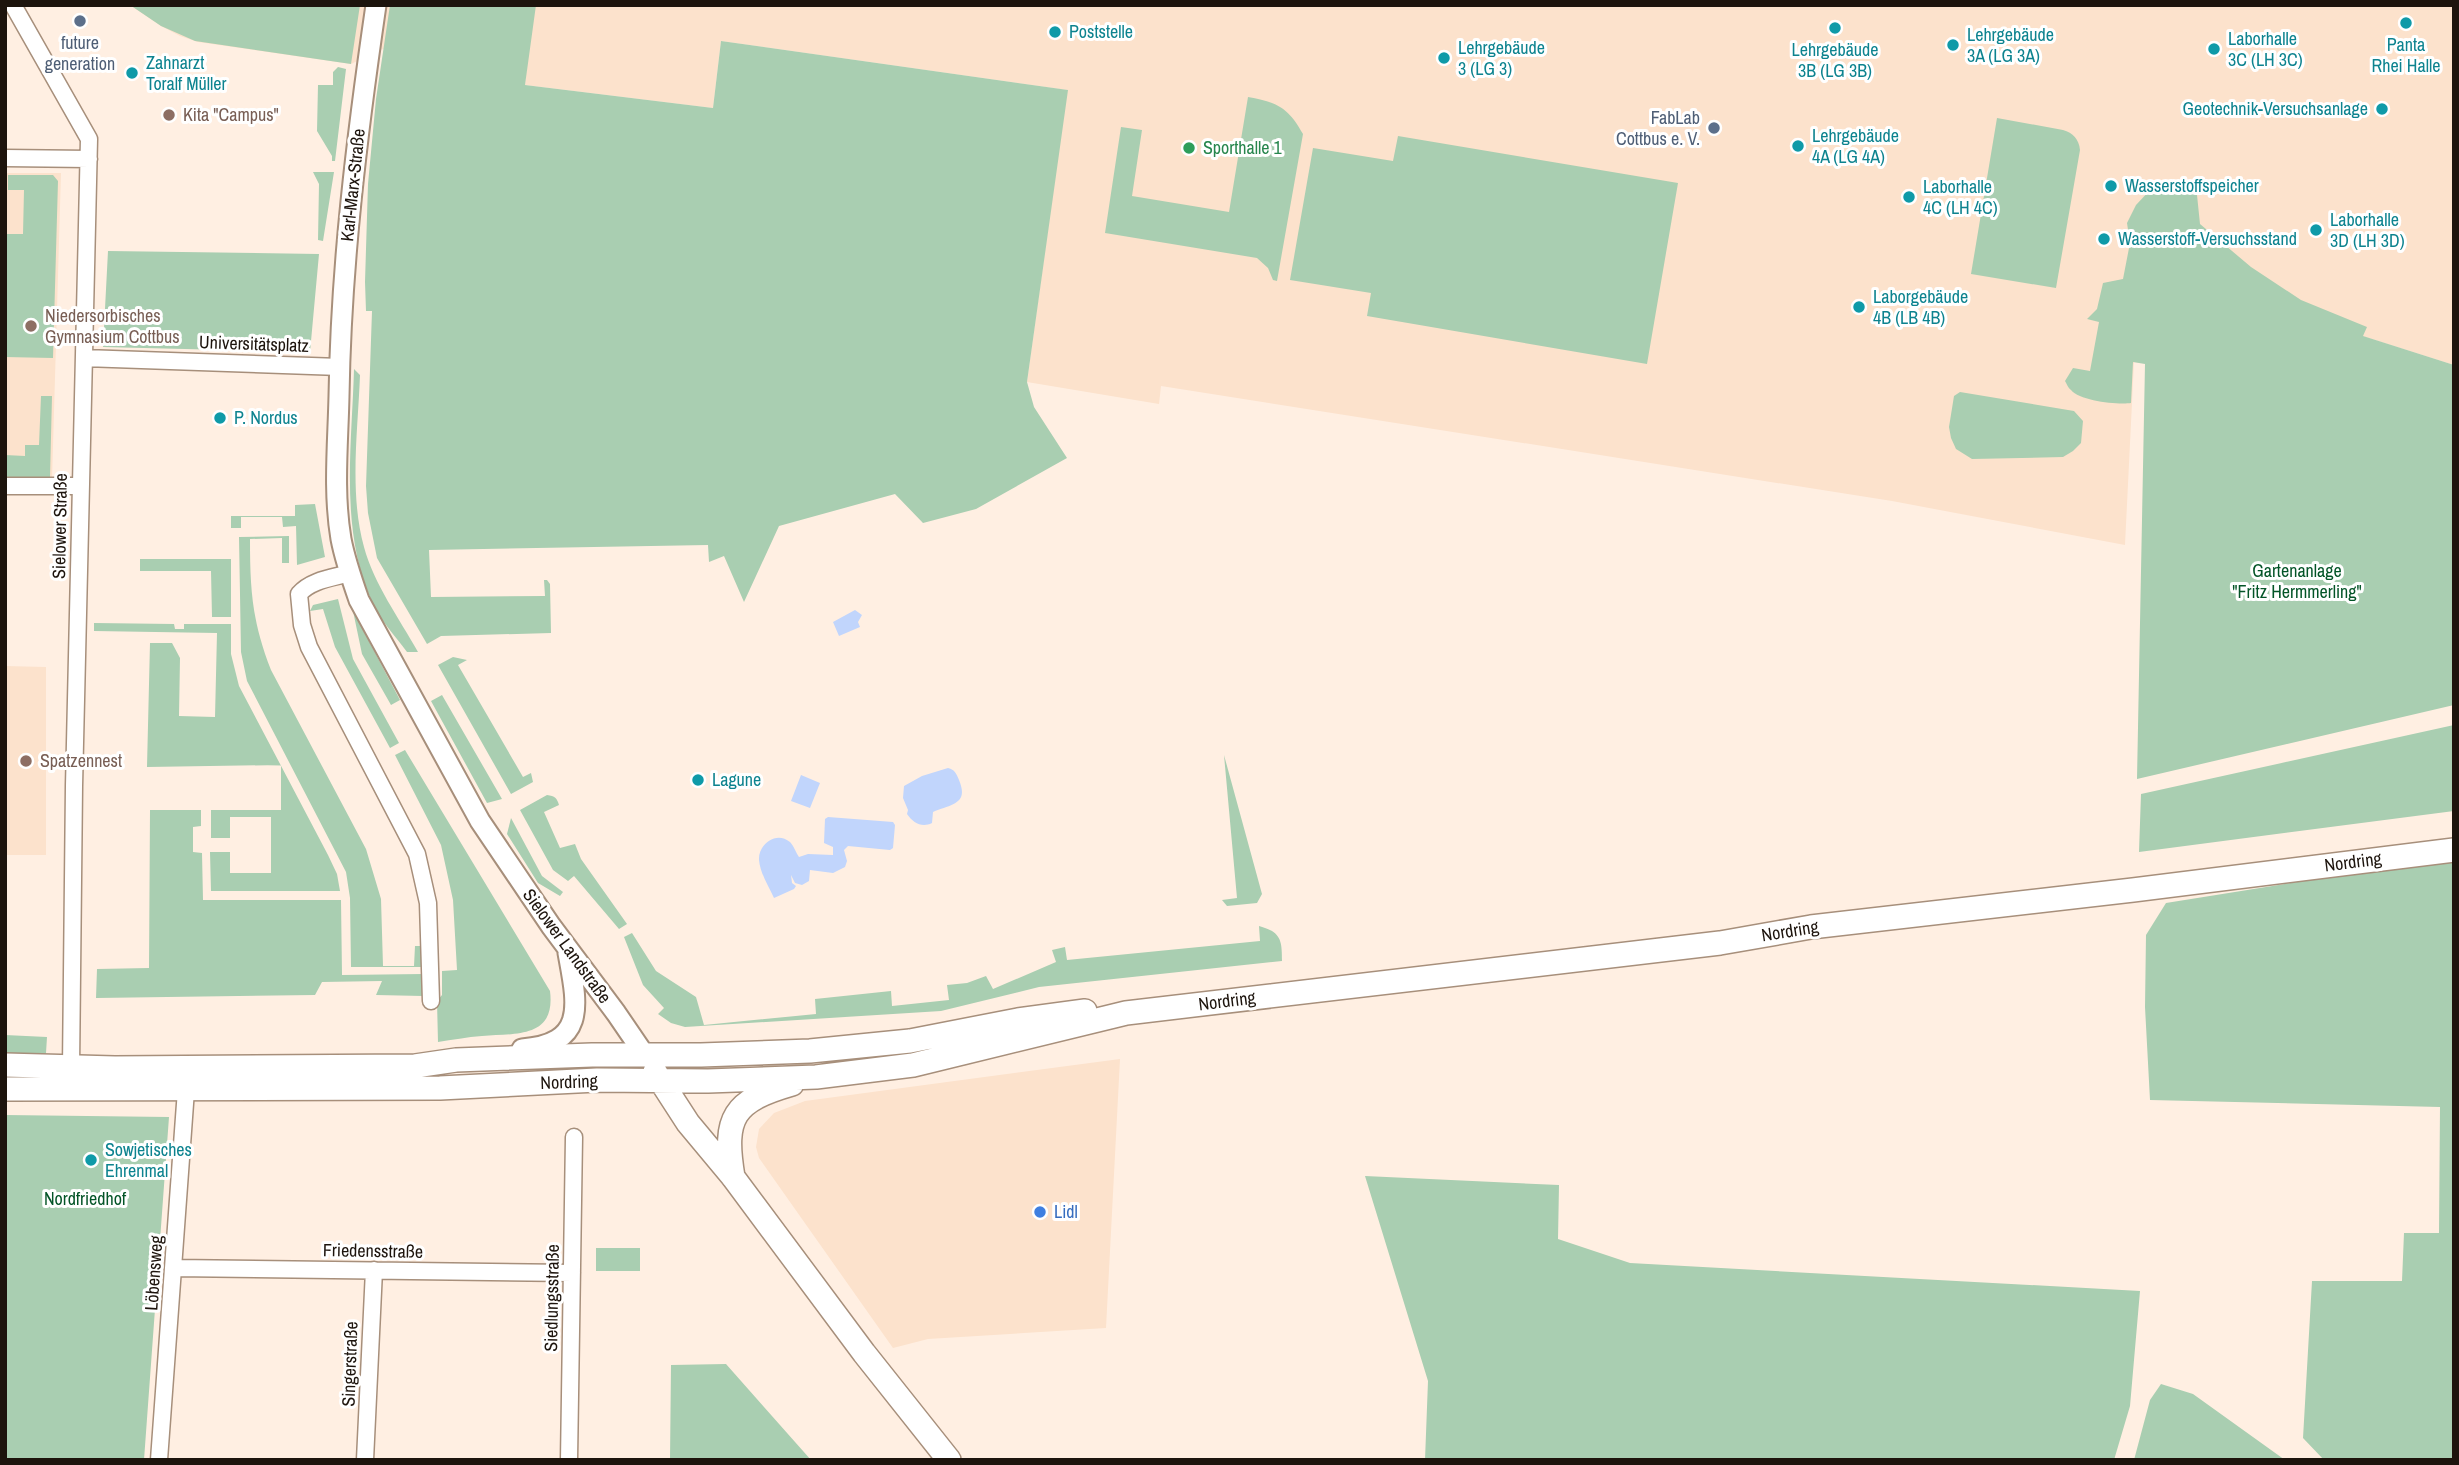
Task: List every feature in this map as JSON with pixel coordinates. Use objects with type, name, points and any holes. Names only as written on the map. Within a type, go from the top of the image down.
[{"type":"main road","name":"Nordring","points":[[5,1089],[440,1088],[660,1079],[708,1081],[816,1077],[913,1065],[1126,1013],[1707,944],[1811,928],[2146,889],[2454,849]]},
{"type":"main road","name":"Nordring","points":[[5,1065],[71,1068],[415,1066],[456,1060],[810,1051],[910,1041],[1075,1011],[1126,1013]]},
{"type":"main road","name":"Sielower Landstraße","points":[[644,1054],[688,1123],[733,1177],[864,1353],[949,1460]]},
{"type":"main road","points":[[733,1177],[728,1141],[734,1115],[747,1101],[777,1088],[816,1077]]},
{"type":"street","name":"Sielower Straße","points":[[13,5],[89,139],[80,486],[71,1068]]},
{"type":"street","name":"Karl-Marx-Straße","points":[[340,366],[352,187],[376,5]]},
{"type":"street","points":[[5,158],[89,159]]},
{"type":"street","name":"Universitätsplatz","points":[[84,358],[340,366]]},
{"type":"street","name":"Sielower Landstraße","points":[[340,366],[337,508],[341,540],[359,600],[480,821],[568,950],[644,1054]]},
{"type":"street","points":[[5,486],[80,486]]},
{"type":"street","points":[[350,573],[304,588],[299,594],[302,625],[309,648],[417,853],[428,904],[431,1000]]},
{"type":"street","points":[[456,1060],[489,1052],[536,1048],[550,1044],[568,1033],[576,1003],[568,950]]},
{"type":"street","name":"Löbensweg","points":[[159,1460],[186,1090]]},
{"type":"street","name":"Siedlungsstraße","points":[[569,1460],[574,1137]]},
{"type":"street","name":"Friedensstraße","points":[[174,1268],[572,1273]]},
{"type":"street","name":"Singerstraße","points":[[365,1460],[374,1270]]},
{"type":"shaded area","points":[[130,5],[2454,5],[2454,365],[2321,323],[2215,371],[2134,362],[2125,545],[1892,501],[1161,386],[1159,404],[1027,382],[1067,90],[721,41],[713,108],[525,85],[527,64],[383,49],[351,64],[198,42],[161,26]]},
{"type":"shaded area","name":"Niedersorbisches Gymnasium Cottbus","points":[[5,173],[61,173],[52,480],[5,479]]},
{"type":"shaded area","name":"Spatzennest","points":[[5,666],[46,667],[46,855],[5,855]]},
{"type":"shaded area","points":[[1120,1059],[1106,1328],[928,1339],[893,1348],[759,1158],[756,1147],[759,1129],[774,1113],[805,1101]]},
{"type":"green space","points":[[130,5],[360,5],[351,64],[195,41],[161,26]]},
{"type":"green space","points":[[390,5],[536,5],[525,85],[713,108],[721,41],[1068,90],[1027,382],[1034,407],[1067,458],[976,509],[923,523],[895,494],[779,526],[744,602],[724,556],[709,562],[708,545],[429,550],[431,597],[545,596],[544,580],[547,580],[550,584],[551,633],[441,636],[427,644],[377,558],[368,513],[366,486],[372,311],[366,311],[365,282],[368,184],[376,99]]},
{"type":"green space","points":[[338,67],[346,69],[335,161],[332,161],[332,156],[317,131],[318,85],[333,85],[333,72]]},
{"type":"green space","points":[[1248,97],[1281,107],[1303,134],[1277,281],[1273,280],[1268,268],[1257,258],[1105,233],[1121,127],[1142,130],[1132,196],[1229,212]]},
{"type":"green space","points":[[1997,118],[2063,130],[2077,140],[2080,150],[2056,288],[1971,274]]},
{"type":"green space","points":[[1398,136],[1678,183],[1647,364],[1367,316],[1371,293],[1290,280],[1313,148],[1393,161]]},
{"type":"green space","points":[[313,172],[334,172],[323,241],[318,240],[319,184]]},
{"type":"green space","points":[[8,175],[53,175],[58,181],[53,358],[5,357],[5,234],[23,234],[24,190],[8,190]]},
{"type":"green space","name":"Gartenanlage \"Fritz Hermmerling\"","points":[[2176,185],[2197,195],[2200,224],[2251,267],[2301,300],[2367,327],[2363,336],[2454,365],[2454,705],[2137,779],[2145,364],[2133,362],[2131,403],[2109,403],[2082,397],[2070,389],[2065,381],[2073,368],[2090,371],[2099,322],[2087,319],[2097,309],[2103,283],[2123,279],[2130,243],[2127,223],[2136,205],[2151,189]]},
{"type":"green space","points":[[108,251],[319,254],[310,352],[103,347]]},
{"type":"green space","points":[[354,369],[360,375],[356,439],[359,526],[368,561],[380,588],[418,652],[407,652],[376,610],[362,576],[355,548],[350,488]]},
{"type":"green space","points":[[1960,392],[2074,411],[2083,421],[2081,443],[2063,457],[1972,459],[1956,449],[1949,427],[1954,396]]},
{"type":"green space","points":[[41,396],[52,396],[50,478],[5,478],[5,455],[25,456],[25,445],[39,445]]},
{"type":"green space","points":[[315,504],[325,557],[297,565],[296,526],[283,527],[282,517],[241,517],[241,528],[231,528],[231,516],[295,516],[295,505]]},
{"type":"green space","points":[[289,536],[289,563],[282,563],[282,538],[250,539],[253,605],[260,636],[271,670],[366,849],[381,899],[383,966],[414,966],[415,946],[422,946],[422,967],[351,967],[350,898],[346,872],[247,681],[241,652],[239,537]]},
{"type":"green space","points":[[140,559],[231,559],[231,617],[212,617],[211,571],[140,571]]},
{"type":"green space","points":[[338,599],[353,659],[399,743],[390,748],[335,647],[323,609],[310,611],[313,605]]},
{"type":"green space","points":[[353,611],[400,700],[391,705],[362,654]]},
{"type":"green space","points":[[94,623],[174,624],[175,629],[184,629],[184,624],[231,624],[231,654],[239,686],[281,765],[147,767],[150,643],[172,643],[180,658],[179,716],[215,717],[217,633],[94,631]]},
{"type":"green space","points":[[453,657],[467,660],[458,665],[523,777],[531,773],[533,782],[511,794],[438,665]]},
{"type":"green space","points":[[442,695],[502,799],[487,803],[431,701]]},
{"type":"green space","points":[[2454,725],[2454,811],[2139,852],[2141,794]]},
{"type":"green space","points":[[405,750],[550,991],[547,1018],[540,1026],[520,1033],[438,1042],[437,1001],[442,995],[442,971],[457,970],[453,900],[441,845],[395,755]]},
{"type":"green space","points":[[1224,755],[1262,894],[1257,903],[1227,906],[1222,900],[1237,898]]},
{"type":"green space","points":[[281,766],[337,874],[340,891],[211,891],[210,852],[230,852],[230,873],[271,873],[271,817],[230,817],[230,838],[211,838],[211,810],[281,810]]},
{"type":"green space","points":[[547,795],[555,798],[559,805],[544,812],[560,848],[575,844],[581,859],[627,924],[619,929],[574,876],[568,881],[553,870],[520,810]]},
{"type":"green space","points":[[150,810],[201,810],[201,826],[193,827],[193,852],[202,853],[203,900],[341,900],[342,975],[423,974],[423,996],[376,995],[382,981],[322,982],[315,995],[96,998],[97,969],[149,968]]},
{"type":"green space","points":[[511,818],[542,876],[563,892],[560,896],[538,883],[507,834]]},
{"type":"green space","points":[[2454,857],[2454,1460],[2324,1460],[2303,1438],[2312,1281],[2402,1281],[2404,1233],[2439,1233],[2440,1107],[2150,1100],[2145,1007],[2146,935],[2166,903]]},
{"type":"green space","points":[[1259,926],[1272,931],[1279,938],[1282,961],[1039,987],[941,1011],[685,1027],[671,1023],[658,1014],[664,1008],[643,985],[624,937],[632,933],[656,971],[696,997],[704,1025],[816,1014],[815,999],[891,991],[892,1006],[949,1000],[947,985],[967,983],[986,976],[993,989],[1056,962],[1052,950],[1065,947],[1067,960],[1260,941]]},
{"type":"green space","points":[[5,1035],[47,1037],[46,1053],[43,1057],[5,1055]]},
{"type":"green space","name":"Nordfriedhof","points":[[5,1115],[169,1117],[144,1460],[5,1460]]},
{"type":"green space","points":[[1365,1176],[1559,1185],[1558,1239],[1630,1263],[2140,1291],[2130,1406],[2114,1460],[1425,1460],[1428,1381]]},
{"type":"green space","points":[[596,1248],[640,1248],[640,1271],[596,1271]]},
{"type":"green space","points":[[726,1364],[811,1460],[670,1460],[671,1365]]},
{"type":"green space","points":[[2161,1384],[2193,1394],[2285,1460],[2134,1460],[2150,1400]]},
{"type":"water","points":[[855,610],[862,615],[858,622],[860,627],[839,636],[833,622]]},
{"type":"water","points":[[948,768],[955,772],[959,780],[962,788],[960,799],[933,812],[932,823],[921,825],[915,822],[907,814],[903,798],[904,786],[922,776]]},
{"type":"water","points":[[801,775],[820,783],[810,808],[791,801]]},
{"type":"water","points":[[828,817],[893,822],[893,848],[890,850],[848,846],[844,850],[847,861],[845,867],[833,873],[810,870],[809,881],[802,885],[795,883],[791,875],[792,883],[796,886],[794,889],[774,898],[760,865],[761,849],[769,841],[779,838],[790,842],[799,857],[808,854],[833,855],[833,847],[824,843],[825,819]]},
{"type":"place","name":"future generation","points":[[80,21]]},
{"type":"place","name":"Panta Rhei Halle","points":[[2406,23]]},
{"type":"place","name":"Lehrgebäude 3B (LG 3B)","points":[[1835,28]]},
{"type":"place","name":"Poststelle","points":[[1055,32]]},
{"type":"place","name":"Lehrgebäude 3A (LG 3A)","points":[[1953,45]]},
{"type":"place","name":"Laborhalle 3C (LH 3C)","points":[[2214,49]]},
{"type":"place","name":"Lehrgebäude 3 (LG 3)","points":[[1444,58]]},
{"type":"place","name":"Zahnarzt Toralf Müller","points":[[132,73]]},
{"type":"place","name":"Geotechnik-Versuchsanlage","points":[[2382,109]]},
{"type":"place","name":"Kita \"Campus\"","points":[[169,115]]},
{"type":"place","name":"FabLab Cottbus e. V.","points":[[1714,128]]},
{"type":"place","name":"Lehrgebäude 4A (LG 4A)","points":[[1798,146]]},
{"type":"place","name":"Sporthalle 1","points":[[1189,148]]},
{"type":"place","name":"Wasserstoffspeicher","points":[[2111,186]]},
{"type":"place","name":"Laborhalle 4C (LH 4C)","points":[[1909,197]]},
{"type":"place","name":"Laborhalle 3D (LH 3D)","points":[[2316,230]]},
{"type":"place","name":"Wasserstoff-Versuchsstand","points":[[2104,239]]},
{"type":"place","name":"Laborgebäude 4B (LB 4B)","points":[[1859,307]]},
{"type":"place","name":"Niedersorbisches Gymnasium Cottbus","points":[[31,326]]},
{"type":"place","name":"P. Nordus","points":[[220,418]]},
{"type":"place","name":"Spatzennest","points":[[26,761]]},
{"type":"place","name":"Lagune","points":[[698,780]]},
{"type":"place","name":"Sowjetisches Ehrenmal","points":[[91,1160]]},
{"type":"place","name":"Lidl","points":[[1040,1212]]}]
